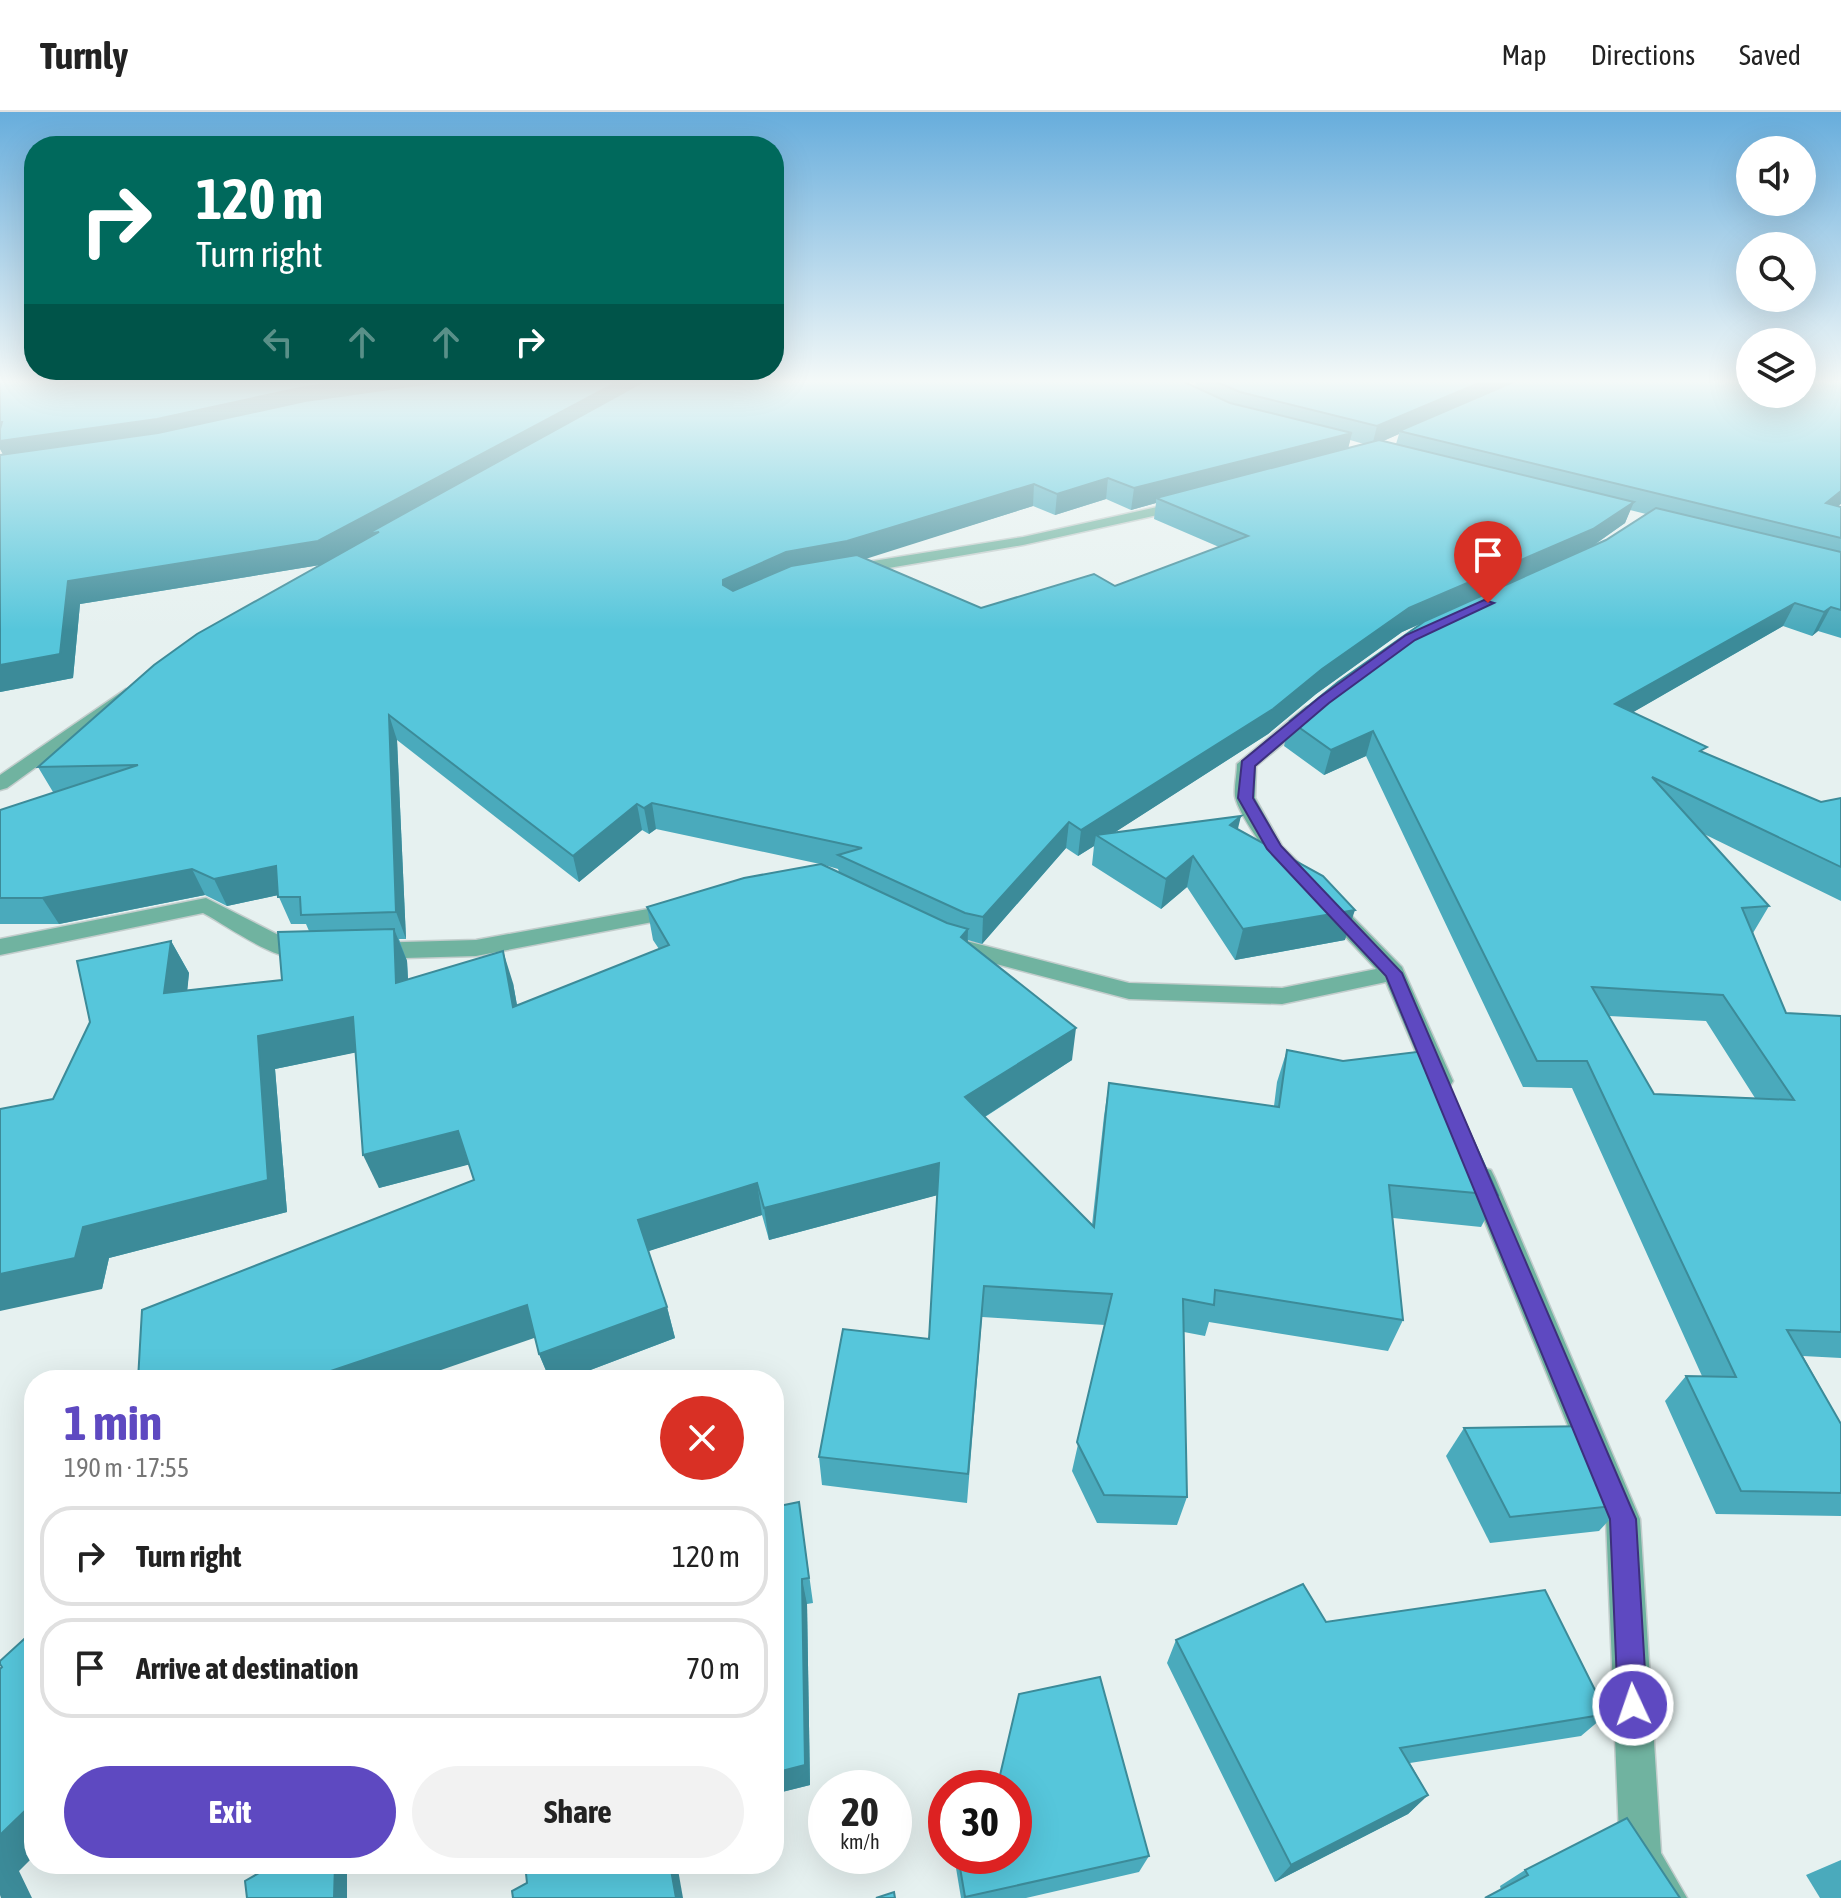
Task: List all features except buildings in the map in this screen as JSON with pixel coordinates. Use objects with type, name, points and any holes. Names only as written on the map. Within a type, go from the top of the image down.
[{"type":"street","points":[[830,574],[1023,541],[1193,502]]},
{"type":"street","points":[[0,784],[143,682]]},
{"type":"street","points":[[1324,700],[1247,764],[1245,798],[1274,849],[1394,973],[1449,1102]]},
{"type":"street","points":[[0,947],[206,905],[294,953],[325,952]]},
{"type":"street","points":[[355,951],[476,948],[696,908]]},
{"type":"street","points":[[928,934],[956,948],[1129,991],[1282,996],[1394,973]]},
{"type":"street","points":[[1467,1145],[1623,1519],[1641,1859],[1666,1898]]},
{"type":"route","points":[[1488,603],[1410,638],[1324,700],[1247,764],[1245,798],[1274,849],[1394,973],[1623,1519],[1633,1705]]}]
